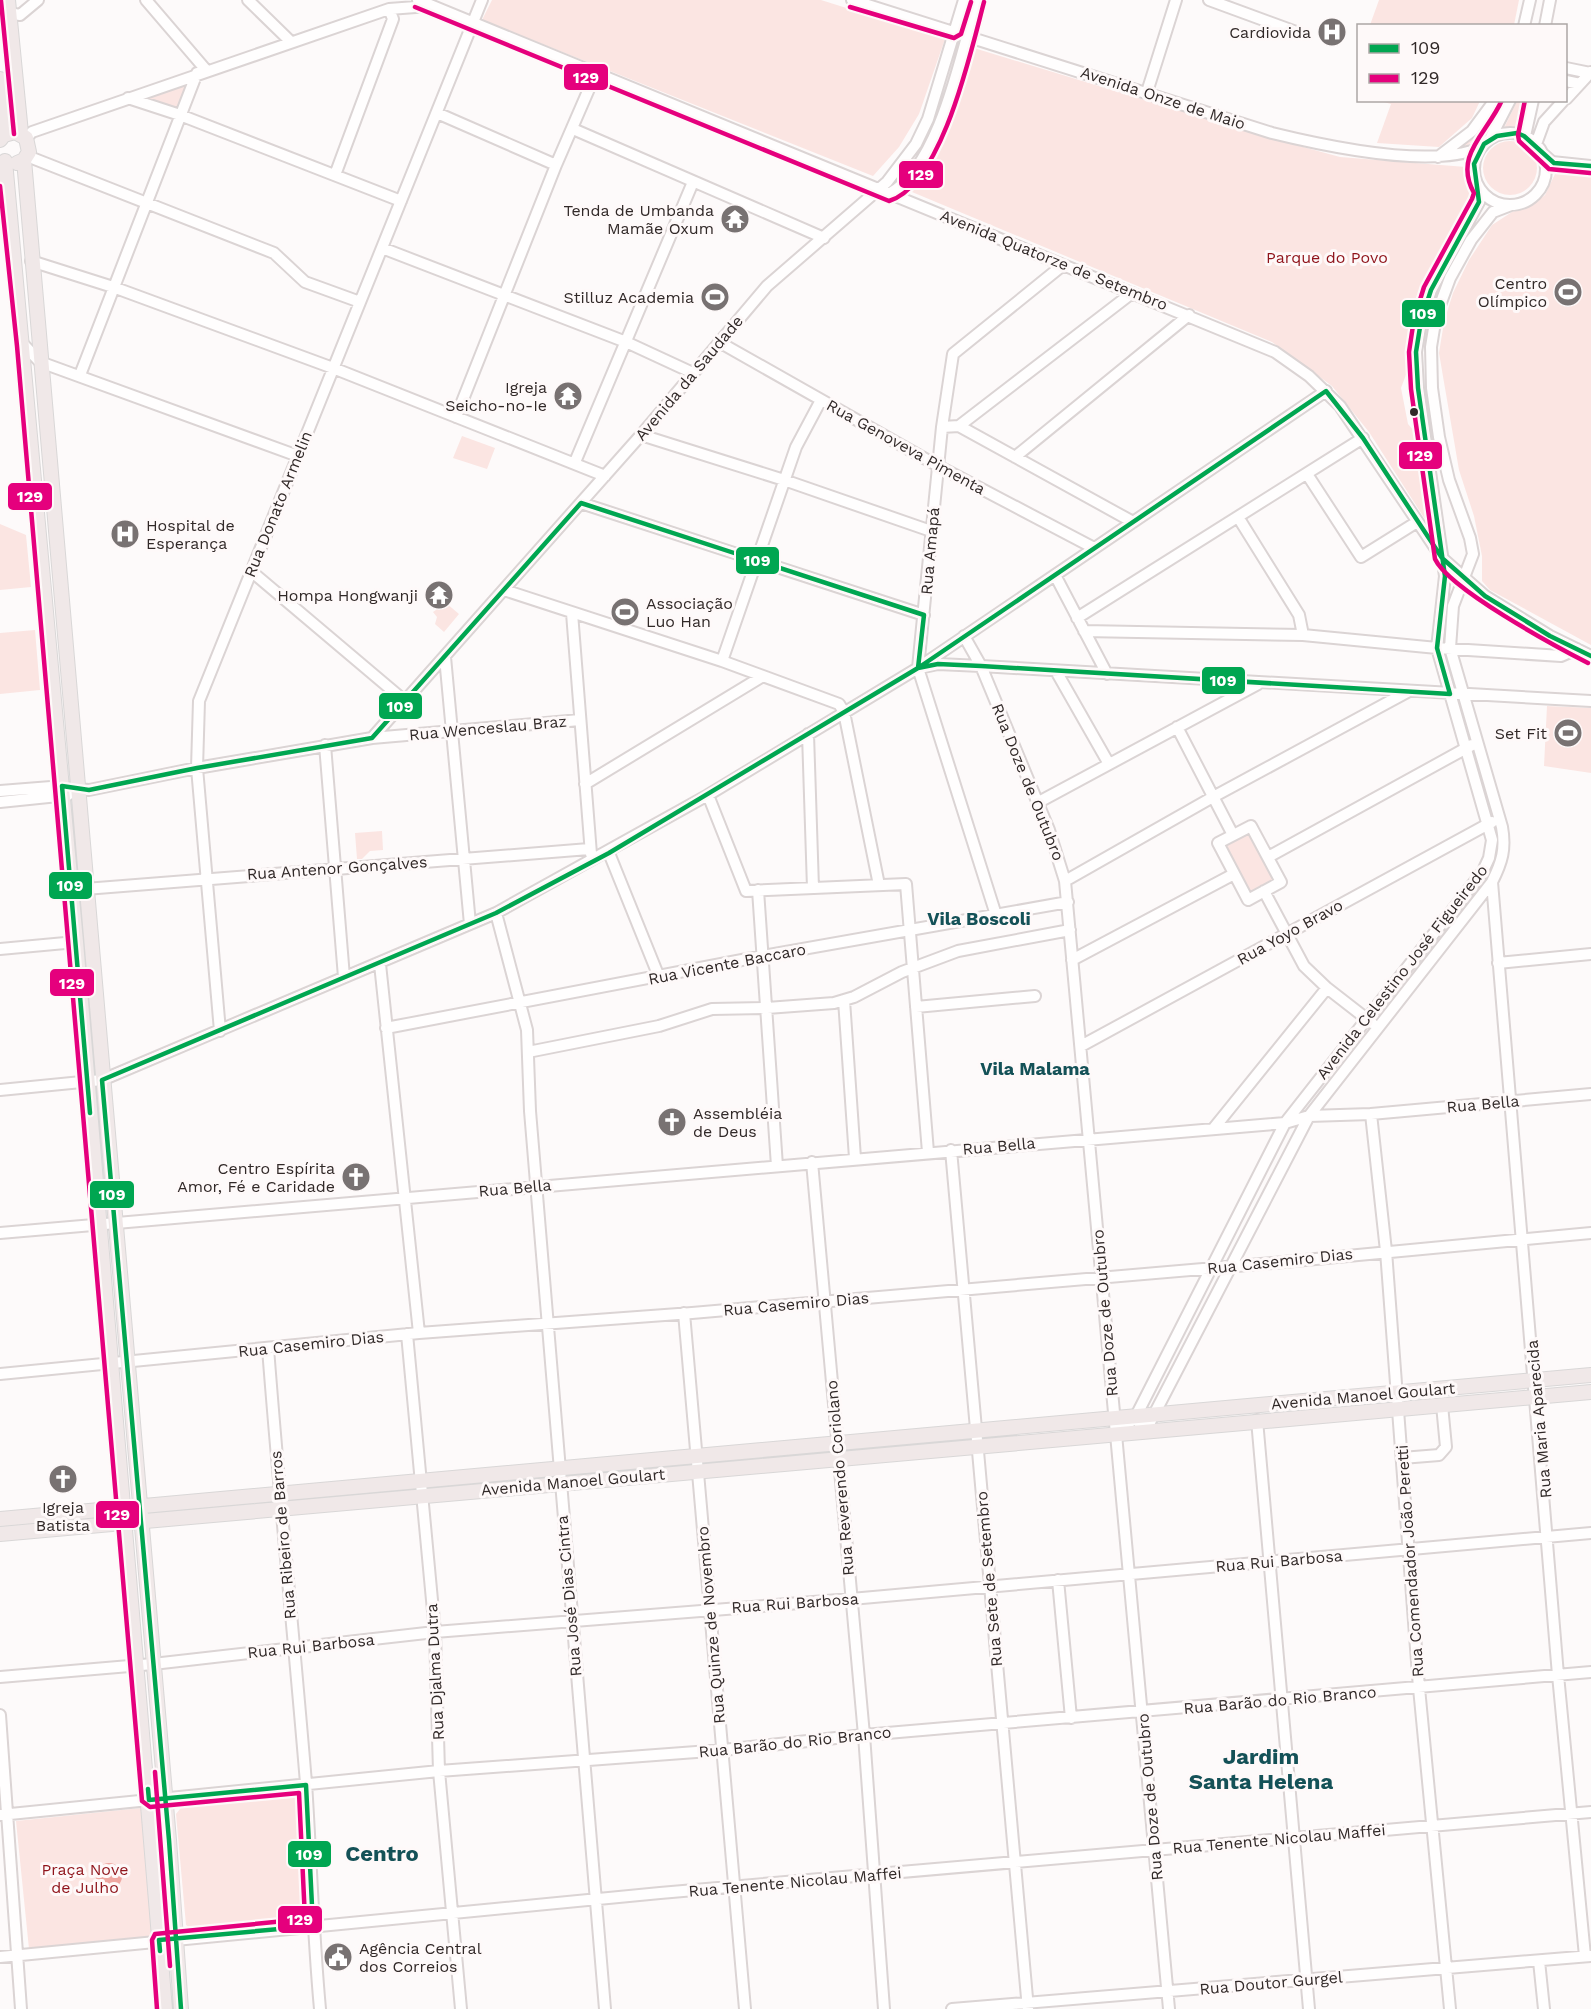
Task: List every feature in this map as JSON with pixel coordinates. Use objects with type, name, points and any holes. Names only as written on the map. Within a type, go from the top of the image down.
[{"type":"main road","points":[[5,6],[23,135],[30,147],[26,158],[31,261],[81,948],[88,1082],[165,2009]]},
{"type":"main road","points":[[0,79],[3,128],[0,139]]},
{"type":"main road","points":[[0,139],[9,132],[23,135]]},
{"type":"main road","points":[[3,158],[11,164],[26,158]]},
{"type":"main road","points":[[3,158],[70,791],[85,889],[81,948],[102,1080],[165,1798],[181,2009]]},
{"type":"main road","name":"Avenida Manoel Goulart","points":[[1116,1427],[1135,1418],[1591,1375]]},
{"type":"main road","name":"Avenida Manoel Goulart","points":[[0,1519],[279,1493],[560,1484],[697,1472],[837,1452],[977,1439],[1116,1427],[1146,1430],[1591,1392]]},
{"type":"main road","name":"Avenida Manoel Goulart","points":[[0,1534],[280,1509],[559,1469],[696,1455],[837,1452]]},
{"type":"street","points":[[5,6],[20,15],[38,0]]},
{"type":"street","points":[[146,0],[202,71]]},
{"type":"street","points":[[248,0],[290,41]]},
{"type":"street","name":"Avenida Quatorze de Setembro","points":[[418,0],[595,75],[1275,351],[1326,391],[1363,438],[1442,558],[1494,601],[1591,656]]},
{"type":"street","name":"Rua Donato Armelin","points":[[219,1031],[196,768],[199,701],[482,0]]},
{"type":"street","name":"Avenida Onze de Maio","points":[[852,0],[1272,133],[1329,147],[1437,157],[1466,154],[1480,148]]},
{"type":"street","name":"Avenida da Saudade","points":[[372,738],[641,435],[767,286],[878,190],[916,144],[928,119],[964,0]]},
{"type":"street","points":[[889,194],[900,188],[928,148],[945,114],[977,0]]},
{"type":"street","points":[[1147,92],[1176,0]]},
{"type":"street","points":[[1209,0],[1299,33]]},
{"type":"street","points":[[1524,24],[1530,0]]},
{"type":"street","points":[[1545,24],[1550,0]]},
{"type":"street","points":[[335,175],[393,19],[392,4]]},
{"type":"street","points":[[23,135],[392,4],[432,6]]},
{"type":"street","points":[[1567,68],[1590,72]]},
{"type":"street","points":[[80,375],[180,115],[202,71]]},
{"type":"street","points":[[1567,98],[1590,72]]},
{"type":"street","points":[[456,417],[556,165],[595,75]]},
{"type":"street","points":[[0,79],[15,77]]},
{"type":"street","points":[[1567,81],[1580,84]]},
{"type":"street","points":[[128,98],[180,115],[401,201]]},
{"type":"street","points":[[1437,157],[1472,131],[1494,102]]},
{"type":"street","points":[[1509,102],[1490,139],[1480,148],[1474,166],[1475,179],[1482,192],[1490,199],[1511,205],[1523,202],[1535,194],[1542,184],[1545,164],[1543,154]]},
{"type":"street","points":[[1525,136],[1533,102]]},
{"type":"street","points":[[1536,144],[1544,122],[1563,102]]},
{"type":"street","points":[[436,113],[556,165]]},
{"type":"street","points":[[573,129],[824,238]]},
{"type":"street","points":[[1490,139],[1511,133],[1525,136],[1536,144],[1552,162],[1591,166]]},
{"type":"street","points":[[26,158],[148,201],[274,253],[305,282],[360,302]]},
{"type":"street","points":[[575,462],[693,182]]},
{"type":"street","name":"Avenida Celestino José Figueiredo","points":[[1135,1418],[1285,1123],[1483,871],[1489,858],[1491,840],[1437,648],[1444,576],[1418,388],[1416,352],[1421,321],[1431,290],[1479,202],[1482,192]]},
{"type":"street","name":"Avenida Celestino José Figueiredo","points":[[1146,1430],[1309,1116],[1492,882],[1503,860],[1505,843],[1499,818],[1450,648],[1453,606],[1473,554],[1470,538],[1449,480],[1439,437],[1432,388],[1431,347],[1436,316],[1450,278],[1471,240],[1493,212],[1511,205]]},
{"type":"street","points":[[382,248],[626,342],[693,373]]},
{"type":"street","points":[[31,261],[113,287],[333,368],[575,462],[605,476]]},
{"type":"street","name":"Rua Amapá","points":[[996,915],[918,668],[931,531],[942,427],[953,354],[1064,265]]},
{"type":"street","points":[[959,426],[1132,293]]},
{"type":"street","points":[[1015,456],[1189,315]]},
{"type":"street","name":"Rua Genoveva Pimenta","points":[[719,342],[938,466],[1094,548]]},
{"type":"street","points":[[24,345],[40,362],[298,456]]},
{"type":"street","points":[[0,1090],[102,1080],[496,913],[609,853],[918,668],[1326,391]]},
{"type":"street","points":[[722,661],[796,447],[821,400]]},
{"type":"street","points":[[942,427],[959,426],[1133,522]]},
{"type":"street","points":[[641,435],[784,480],[931,531]]},
{"type":"street","points":[[1077,618],[1363,438]]},
{"type":"street","points":[[1307,474],[1361,556],[1417,522]]},
{"type":"street","points":[[581,503],[924,615]]},
{"type":"street","points":[[1238,516],[1299,615],[1303,635]]},
{"type":"street","points":[[251,571],[406,702]]},
{"type":"street","points":[[1055,575],[1107,674]]},
{"type":"street","points":[[504,590],[722,661],[828,698],[838,704],[844,712],[879,885]]},
{"type":"street","points":[[572,613],[589,849],[594,860]]},
{"type":"street","points":[[1084,631],[1303,635],[1437,648],[1561,656],[1577,649]]},
{"type":"street","name":"Rua Doze de Outubro","points":[[964,636],[981,666],[1037,803],[1065,881],[1169,2009]]},
{"type":"street","points":[[445,657],[470,924]]},
{"type":"street","points":[[918,668],[938,664],[981,666],[1591,701]]},
{"type":"street","points":[[1056,671],[1109,764]]},
{"type":"street","points":[[585,784],[763,676]]},
{"type":"street","points":[[1037,803],[1260,682]]},
{"type":"street","points":[[1065,881],[1213,797],[1409,691]]},
{"type":"street","name":"Rua Wenceslau Braz","points":[[70,791],[89,790],[196,768],[372,738],[580,720]]},
{"type":"street","points":[[1177,728],[1233,835]]},
{"type":"street","points":[[808,734],[813,888]]},
{"type":"street","points":[[1268,857],[1478,742]]},
{"type":"street","points":[[325,745],[344,977]]},
{"type":"street","points":[[0,791],[70,791]]},
{"type":"street","points":[[0,801],[70,791]]},
{"type":"street","points":[[708,795],[752,890],[763,956],[777,1166]]},
{"type":"street","name":"Rua Yoyo Bravo","points":[[1081,1046],[1499,818]]},
{"type":"street","points":[[1251,826],[1268,857],[1281,882],[1248,900],[1218,843],[1251,826]]},
{"type":"street","name":"Rua Antenor Gonçalves","points":[[85,889],[589,849]]},
{"type":"street","points":[[609,853],[658,977]]},
{"type":"street","points":[[1072,960],[1234,874]]},
{"type":"street","name":"Rua Maria Aparecida","points":[[1492,882],[1536,1380],[1570,1814],[1588,1956]]},
{"type":"street","points":[[752,890],[906,884],[927,1152]]},
{"type":"street","points":[[1264,891],[1304,966],[1327,988],[1377,1027]]},
{"type":"street","name":"Rua Vicente Baccaro","points":[[386,1028],[763,956],[1068,902]]},
{"type":"street","name":"Rua José Dias Cintra","points":[[496,913],[527,1030],[536,1186],[594,1900],[605,2009]]},
{"type":"street","points":[[528,1052],[659,1026],[712,1009],[767,1008],[844,1000],[912,968],[968,949],[1070,930]]},
{"type":"street","points":[[0,949],[81,948]]},
{"type":"street","points":[[1498,963],[1591,954]]},
{"type":"street","points":[[380,964],[419,1333]]},
{"type":"street","points":[[1214,1128],[1327,988]]},
{"type":"street","points":[[916,1007],[1035,996]]},
{"type":"street","points":[[844,1000],[855,1158]]},
{"type":"street","name":"Rua Bella","points":[[0,1233],[855,1158],[1285,1123],[1309,1116],[1371,1114],[1591,1094]]},
{"type":"street","name":"Rua Comendador João Peretti","points":[[1371,1114],[1386,1251],[1419,1688],[1450,2009]]},
{"type":"street","name":"Rua Sete de Setembro","points":[[951,1150],[1027,2006]]},
{"type":"street","name":"Rua Reverendo Coriolano","points":[[812,1162],[864,1735],[884,2009]]},
{"type":"street","name":"Rua Casemiro Dias","points":[[0,1374],[407,1334],[963,1290],[1591,1233]]},
{"type":"street","name":"Rua Quinze de Novembro","points":[[684,1313],[745,2009]]},
{"type":"street","name":"Rua Djalma Dutra","points":[[407,1334],[435,1632],[439,1772],[461,2009]]},
{"type":"street","name":"Rua Ribeiro de Barros","points":[[268,1348],[280,1509],[306,1785],[313,1926],[320,2009]]},
{"type":"street","points":[[1402,1458],[1439,1455],[1446,1447],[1442,1405]]},
{"type":"street","points":[[1135,1418],[1146,1430]]},
{"type":"street","points":[[1257,1420],[1309,2009]]},
{"type":"street","name":"Rua Rui Barbosa","points":[[0,1677],[153,1664],[435,1632],[850,1599],[1591,1533]]},
{"type":"street","points":[[1058,1580],[1071,1718]]},
{"type":"street","name":"Rua Barão do Rio Branco","points":[[4,1815],[439,1772],[723,1750],[864,1735],[1591,1672]]},
{"type":"street","points":[[0,1715],[4,1815],[21,2009]]},
{"type":"street","name":"Rua Tenente Nicolau Maffei","points":[[0,1957],[451,1912],[1591,1812]]},
{"type":"street","name":"Rua Doutor Gurgel","points":[[952,2009],[1027,2006],[1168,1991],[1588,1956]]},
{"type":"street","points":[[1539,1961],[1544,2009]]},
{"type":"green space","points":[[492,0],[821,0],[945,39],[919,114],[899,147],[873,176],[482,20]]},
{"type":"green space","points":[[1379,0],[1519,0],[1514,24],[1370,24]]},
{"type":"green space","name":"Parque do Povo","points":[[974,48],[1266,137],[1340,157],[1466,167],[1473,192],[1471,205],[1434,262],[1415,310],[1407,372],[1401,388],[1408,424],[1419,437],[1432,530],[1369,432],[1332,386],[1272,342],[912,192],[941,144]]},
{"type":"green space","points":[[197,73],[180,115],[128,98]]},
{"type":"green space","points":[[1384,102],[1479,102],[1472,118],[1439,147],[1377,143],[1391,104]]},
{"type":"green space","points":[[1496,102],[1503,102],[1490,126],[1478,138],[1453,151]]},
{"type":"green space","points":[[1517,102],[1526,102],[1521,127],[1504,128]]},
{"type":"green space","points":[[1510,141],[1520,143],[1529,149],[1535,158],[1537,168],[1535,178],[1529,187],[1520,193],[1510,195],[1500,193],[1491,187],[1485,178],[1483,168],[1485,158],[1491,149],[1500,143]]},
{"type":"green space","points":[[1555,174],[1591,176],[1591,645],[1490,590],[1482,581],[1482,556],[1474,516],[1459,470],[1439,353],[1444,322],[1453,293],[1469,260],[1492,225],[1512,212],[1531,206],[1545,195]]},
{"type":"green space","points":[[462,436],[495,448],[487,469],[453,458]]},
{"type":"green space","points":[[0,524],[26,535],[31,587],[0,590]]},
{"type":"green space","points":[[446,603],[459,614],[444,632],[435,624],[437,617],[433,612]]},
{"type":"green space","points":[[35,630],[40,690],[0,694],[0,633]]},
{"type":"green space","name":"Set Fit","points":[[1547,706],[1591,708],[1591,773],[1544,766]]},
{"type":"green space","points":[[382,831],[383,850],[370,851],[362,859],[357,859],[355,833]]},
{"type":"green space","points":[[1249,831],[1275,880],[1250,893],[1224,845]]},
{"type":"green space","points":[[288,1793],[299,1800],[309,1910],[301,1920],[196,1932],[186,1925],[176,1814],[184,1804]]},
{"type":"green space","name":"Praça Nove de Julho","points":[[141,1808],[154,1936],[29,1949],[16,1821]]},
{"type":"shaded area","points":[[109,1863],[118,1867],[122,1876],[118,1885],[109,1889],[100,1885],[96,1876],[100,1867]]},
{"type":"transit line","name":"129","points":[[1,1],[14,134]]},
{"type":"transit line","name":"129","points":[[850,7],[954,38],[961,34],[971,2]]},
{"type":"transit line","name":"129","points":[[415,7],[889,201],[908,190],[924,170],[939,144],[962,82],[984,2]]},
{"type":"transit line","name":"129","points":[[1501,102],[1470,156],[1467,167],[1474,193],[1424,287],[1414,319],[1409,352],[1411,389],[1435,559],[1460,586],[1481,601],[1529,631],[1588,663]]},
{"type":"transit line","name":"129","points":[[1525,102],[1518,135],[1519,141],[1549,169],[1590,173]]},
{"type":"transit line","name":"109","points":[[918,668],[938,664],[981,666],[1450,694],[1437,648],[1445,576],[1418,388],[1416,352],[1421,321],[1431,290],[1479,202],[1474,164],[1484,144],[1497,136],[1517,133],[1524,136],[1554,163],[1591,166]]},
{"type":"transit line","name":"129","points":[[0,186],[17,346],[142,1801],[150,1807],[299,1793],[305,1919],[155,1934],[152,1940],[157,2009]]},
{"type":"transit line","name":"109","points":[[181,2009],[169,1840],[102,1080],[496,913],[609,853],[918,668],[1326,391],[1363,438],[1442,558],[1485,596],[1550,636],[1591,656]]},
{"type":"transit line","name":"109","points":[[90,1113],[62,786],[89,790],[197,768],[372,738],[581,503],[924,615],[918,668]]},
{"type":"transit line","name":"129","points":[[155,1772],[170,1966]]},
{"type":"transit line","name":"109","points":[[148,1789],[149,1800],[306,1785],[313,1926],[159,1940],[160,1951]]},
{"type":"place","name":"Cardiovida","points":[[1332,32]]},
{"type":"place","name":"Tenda de Umbanda Mamãe Oxum","points":[[735,219]]},
{"type":"place","name":"Centro Olímpico","points":[[1568,292]]},
{"type":"place","name":"Stilluz Academia","points":[[715,297]]},
{"type":"place","name":"Igreja Seicho-no-Ie","points":[[568,396]]},
{"type":"place","name":"Hospital de Esperança","points":[[125,534]]},
{"type":"place","name":"Hompa Hongwanji","points":[[439,595]]},
{"type":"place","name":"Associação Luo Han","points":[[625,612]]},
{"type":"place","name":"Set Fit","points":[[1568,733]]},
{"type":"place","name":"Assembléia de Deus","points":[[672,1122]]},
{"type":"place","name":"Centro Espírita Amor, Fé e Caridade","points":[[356,1177]]},
{"type":"place","name":"Igreja Batista","points":[[63,1479]]},
{"type":"place","name":"Agência Central dos Correios","points":[[338,1957]]},
{"type":"district","name":"Vila Boscoli","points":[[979,918]]},
{"type":"district","name":"Vila Malama","points":[[1035,1068]]},
{"type":"district","name":"Jardim Santa Helena","points":[[1261,1769]]},
{"type":"district","name":"Centro","points":[[382,1853]]}]
